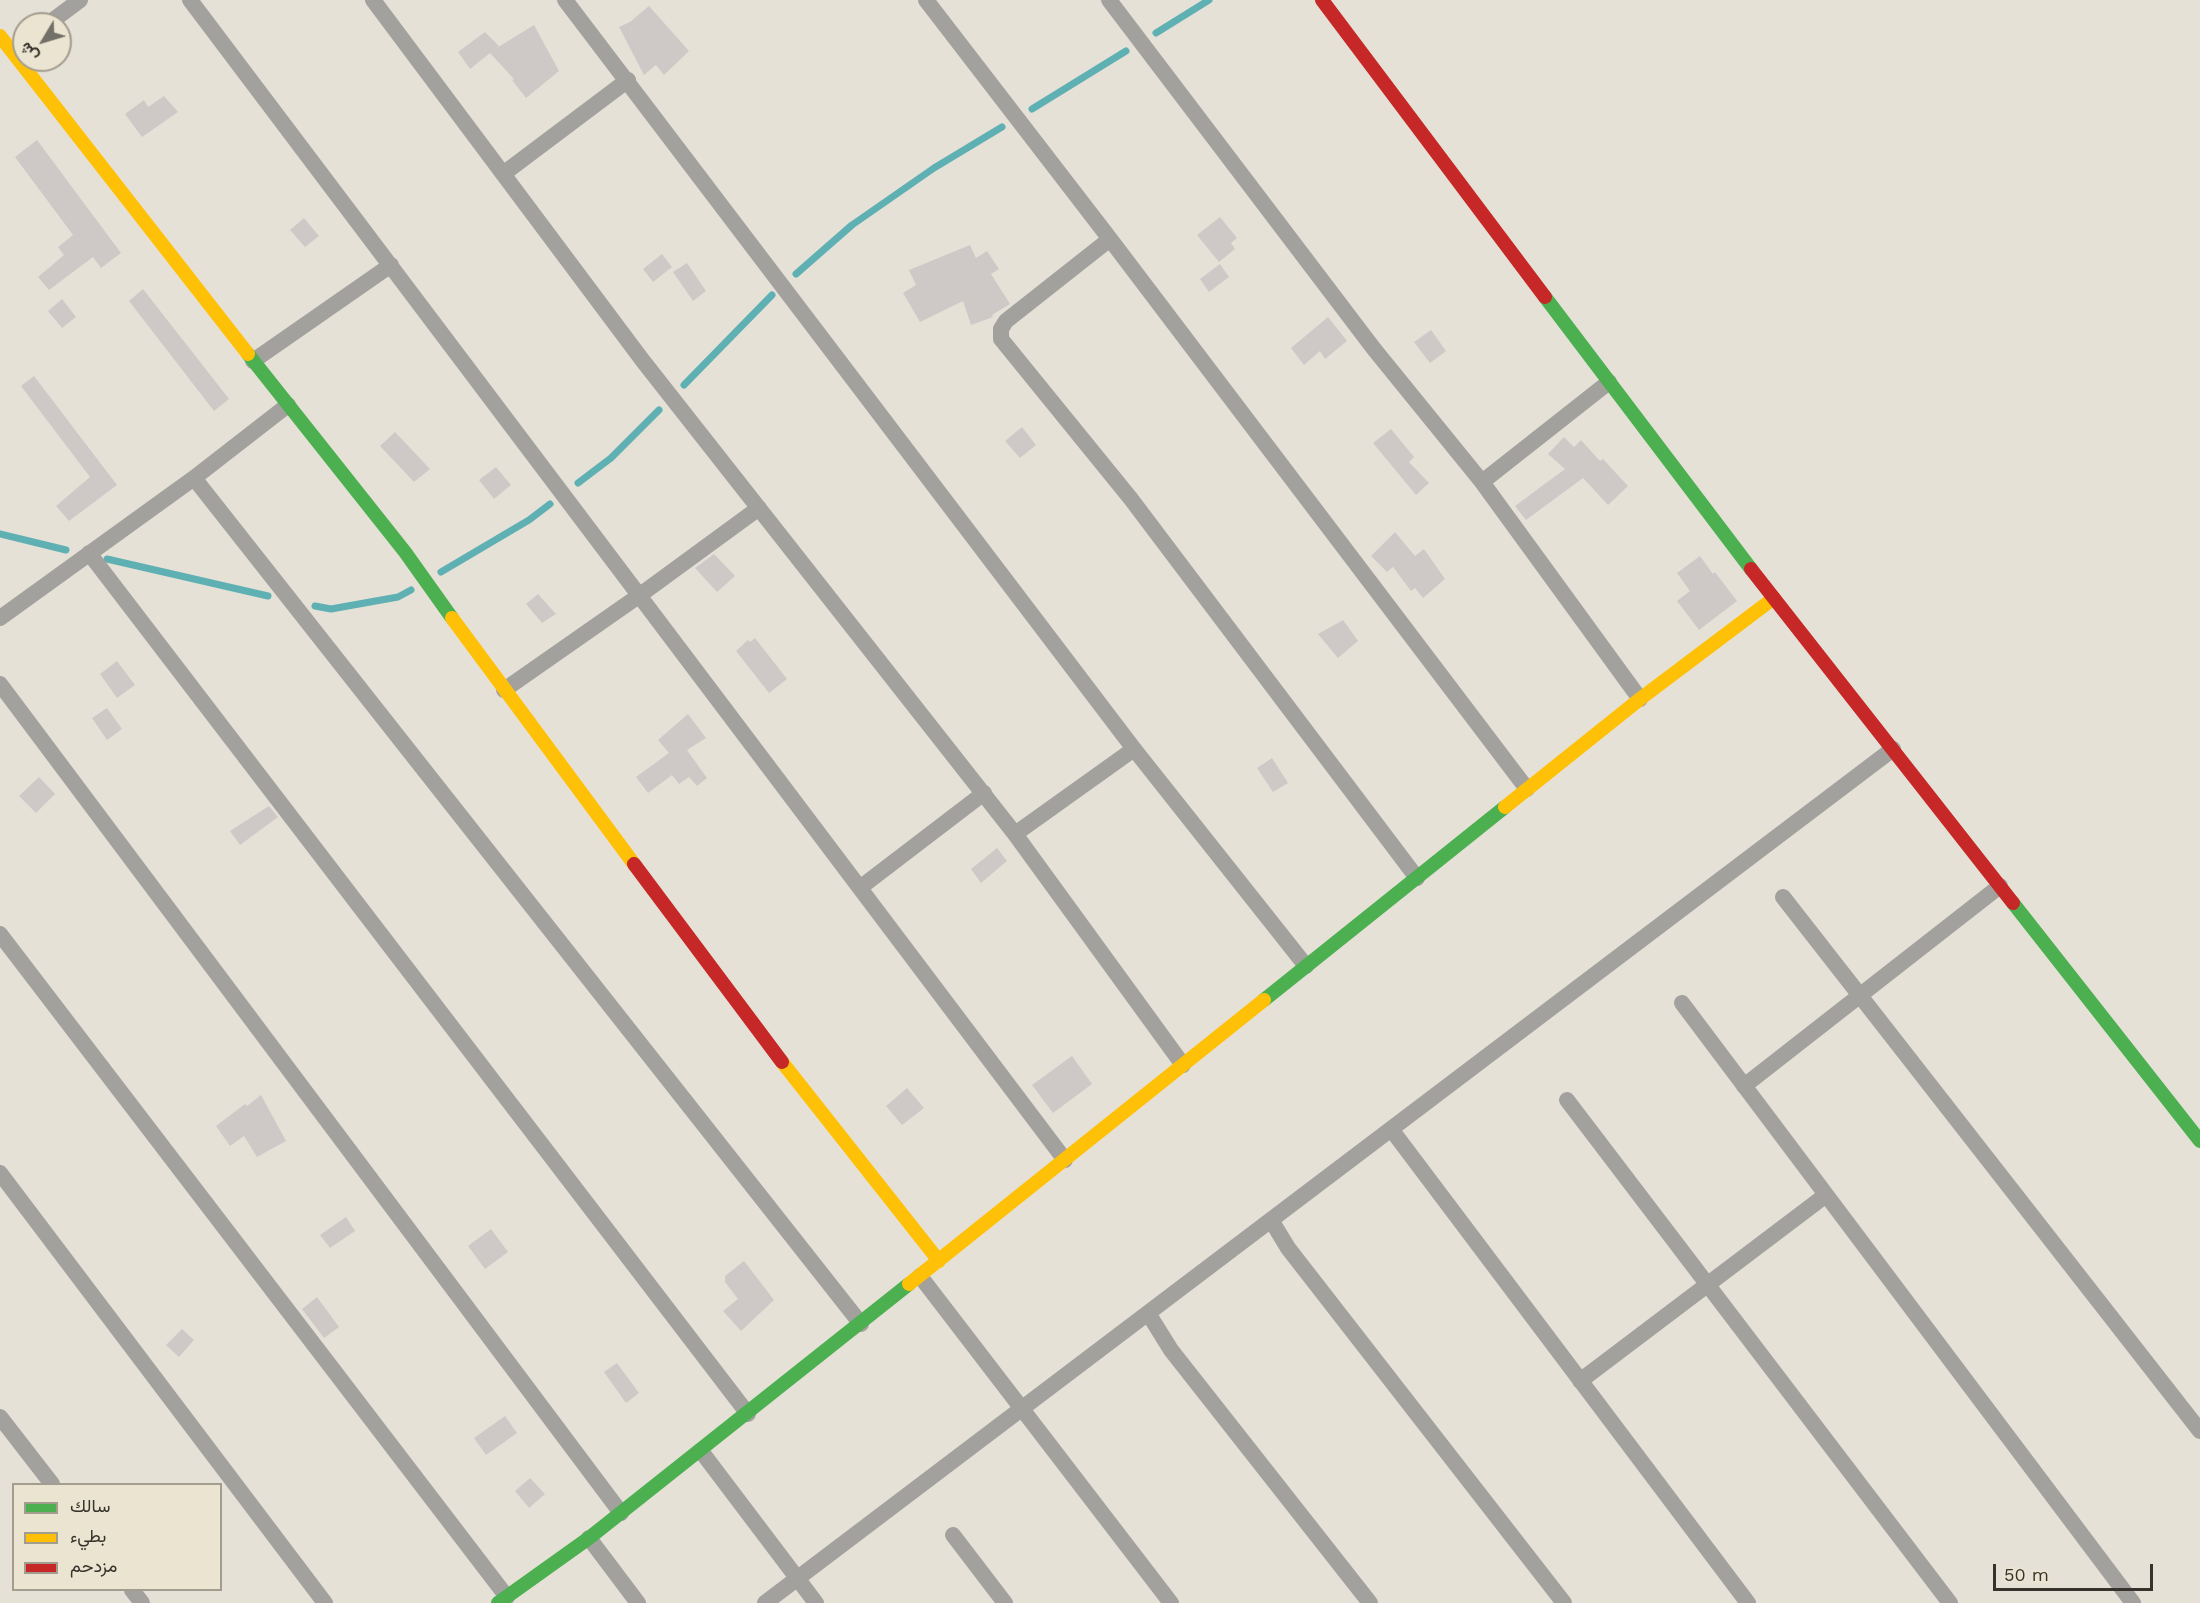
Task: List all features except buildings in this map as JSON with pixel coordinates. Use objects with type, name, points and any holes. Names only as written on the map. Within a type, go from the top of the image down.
[{"type":"street","points":[[64,12],[80,0]]},
{"type":"street","points":[[189,0],[1065,1160]]},
{"type":"street","points":[[373,0],[643,361],[1016,834],[1183,1065]]},
{"type":"street","points":[[565,0],[1134,749],[1306,966]]},
{"type":"street","points":[[926,0],[1527,789]]},
{"type":"street","points":[[1109,0],[1374,349],[1482,482],[1640,699]]},
{"type":"street","points":[[1322,0],[1774,598],[2200,1141]]},
{"type":"street","points":[[37,72],[253,361],[405,552],[504,690],[792,1076],[939,1261]]},
{"type":"street","points":[[502,174],[628,80]]},
{"type":"street","points":[[1110,239],[1006,321],[1000,329],[1001,339],[1131,499],[1417,878]]},
{"type":"street","points":[[253,361],[390,265]]},
{"type":"street","points":[[1482,482],[1609,382]]},
{"type":"street","points":[[0,618],[194,478],[288,405]]},
{"type":"street","points":[[194,478],[861,1324]]},
{"type":"street","points":[[504,690],[759,508]]},
{"type":"street","points":[[89,553],[748,1414]]},
{"type":"street","points":[[0,934],[503,1600],[589,1538],[702,1451],[1640,699],[1774,598]]},
{"type":"street","points":[[0,684],[621,1513]]},
{"type":"street","points":[[1016,834],[1134,749]]},
{"type":"street","points":[[765,1603],[1893,749]]},
{"type":"street","points":[[861,887],[984,794]]},
{"type":"street","points":[[1744,1086],[2000,886]]},
{"type":"street","points":[[1783,897],[1859,995],[2194,1411],[2200,1431]]},
{"type":"street","points":[[1682,1004],[2133,1603]]},
{"type":"street","points":[[1567,1100],[1950,1603]]},
{"type":"street","points":[[1391,1129],[1748,1603]]},
{"type":"street","points":[[0,1173],[325,1603]]},
{"type":"street","points":[[1580,1381],[1826,1195]]},
{"type":"street","points":[[1271,1220],[1295,1257],[1564,1603]]},
{"type":"street","points":[[920,1276],[1171,1603]]},
{"type":"street","points":[[1148,1313],[1172,1350],[1370,1603]]},
{"type":"street","points":[[0,1417],[50,1483]]},
{"type":"street","points":[[702,1451],[816,1603]]},
{"type":"street","points":[[953,1535],[1005,1603]]},
{"type":"street","points":[[589,1538],[638,1603]]},
{"type":"street","points":[[133,1591],[142,1603]]},
{"type":"waterway","points":[[1156,33],[1209,0]]},
{"type":"waterway","points":[[1032,109],[1126,51]]},
{"type":"waterway","points":[[796,274],[852,225],[934,168],[1002,127]]},
{"type":"waterway","points":[[684,385],[772,295]]},
{"type":"waterway","points":[[578,483],[611,458],[659,410]]},
{"type":"waterway","points":[[441,572],[529,520],[550,504]]},
{"type":"waterway","points":[[0,534],[66,550]]},
{"type":"waterway","points":[[107,559],[268,596]]},
{"type":"waterway","points":[[315,606],[331,609],[398,597],[411,590]]},
{"type":"traffic: fast","points":[[1545,297],[1751,569]]},
{"type":"traffic: fast","points":[[248,354],[405,552],[452,618]]},
{"type":"traffic: fast","points":[[1264,1000],[1505,807]]},
{"type":"traffic: fast","points":[[2013,903],[2200,1141]]},
{"type":"traffic: fast","points":[[498,1603],[589,1538],[909,1284]]},
{"type":"traffic: slow","points":[[0,36],[248,354]]},
{"type":"traffic: slow","points":[[1505,807],[1640,699],[1774,598]]},
{"type":"traffic: slow","points":[[452,618],[634,864]]},
{"type":"traffic: slow","points":[[909,1284],[1264,1000]]},
{"type":"traffic: slow","points":[[782,1062],[939,1261]]},
{"type":"traffic: jam","points":[[1322,0],[1545,297]]},
{"type":"traffic: jam","points":[[1751,569],[2013,903]]},
{"type":"traffic: jam","points":[[634,864],[782,1062]]}]
